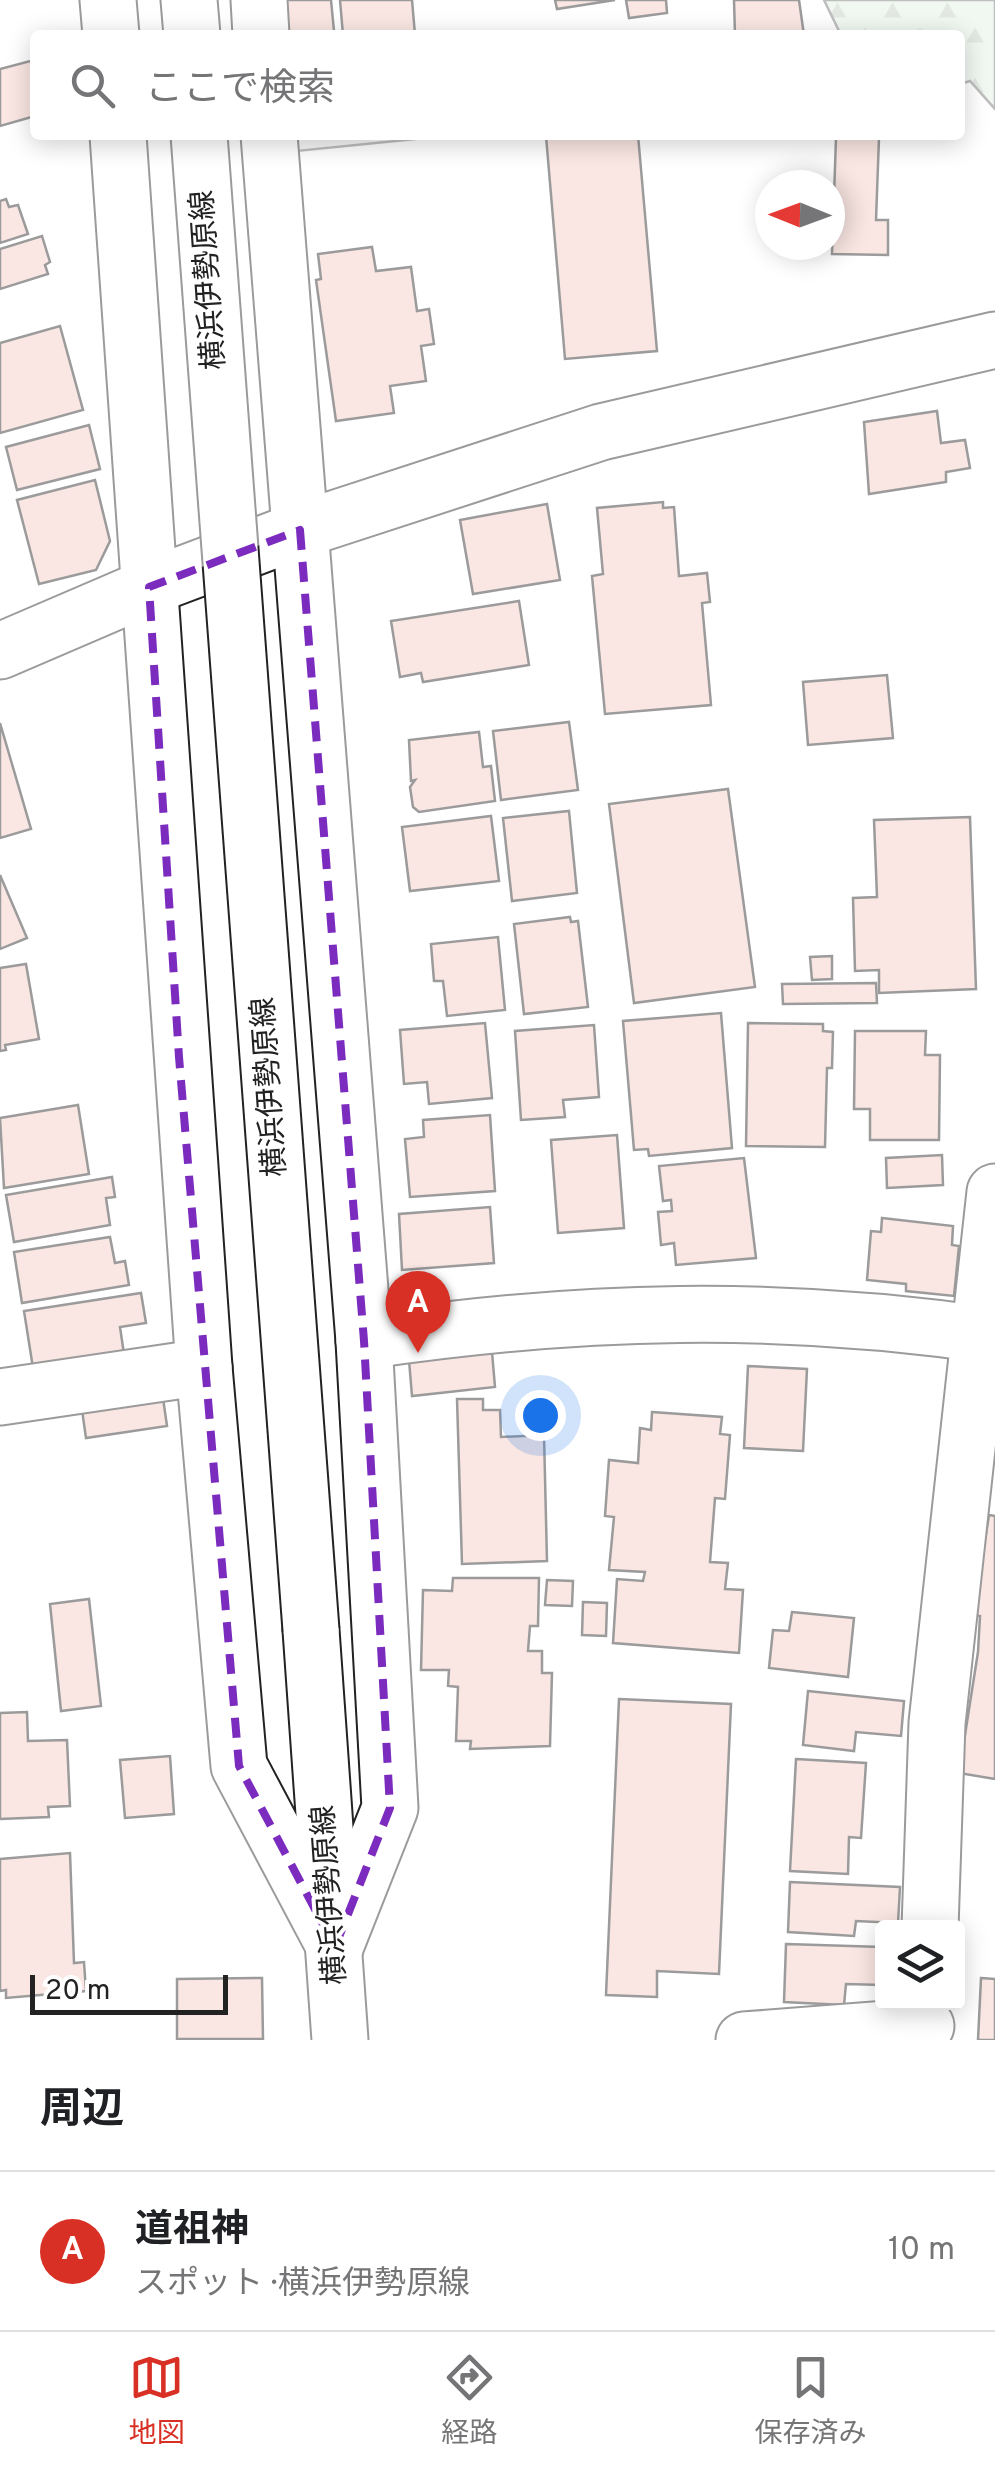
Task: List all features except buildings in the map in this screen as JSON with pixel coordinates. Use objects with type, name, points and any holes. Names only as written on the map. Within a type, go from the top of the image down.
[{"type":"street","points":[[108,0],[111,30]]},
{"type":"street","points":[[189,0],[192,30]]},
{"type":"street","points":[[259,0],[259,30]]},
{"type":"street","points":[[118,140],[204,1367],[239,1766],[336,1947]]},
{"type":"street","name":"横浜伊勢原線","points":[[199,140],[340,2040]]},
{"type":"street","points":[[269,140],[364,1341],[390,1808],[336,1947]]},
{"type":"street","points":[[0,651],[149,587],[300,530],[601,432],[994,340],[995,357]]},
{"type":"street","points":[[930,1920],[937,1723],[988,1335],[995,1192]]},
{"type":"street","points":[[364,1341],[552,1318],[706,1311],[845,1317],[988,1335]]},
{"type":"street","points":[[0,1397],[204,1367]]},
{"type":"street","points":[[744,2040],[926,2023]]},
{"type":"highlighted area","points":[[300,530],[364,1341],[390,1808],[335,1947],[239,1766],[179,1057],[149,587]]},
{"type":"green space","points":[[824,0],[995,0],[995,109],[970,81],[965,82],[965,30],[839,30]]},
{"type":"shaded area","points":[[286,140],[406,140],[287,152]]},
{"type":"place","name":"道祖神","points":[[418,1353]]}]
